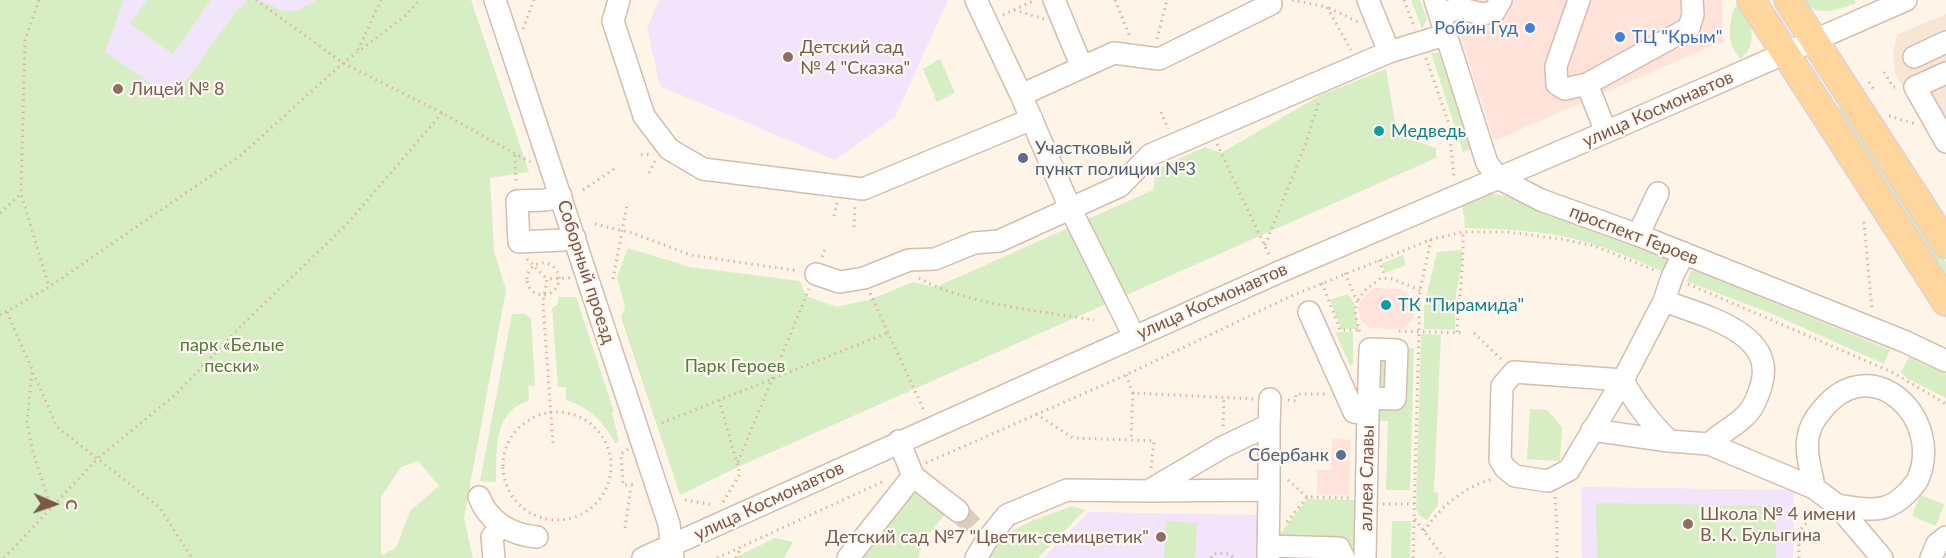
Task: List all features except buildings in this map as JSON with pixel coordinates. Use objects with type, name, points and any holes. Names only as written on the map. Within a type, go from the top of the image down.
[{"type":"main road","points":[[1751,0],[1946,302]]},
{"type":"main road","points":[[1788,0],[1946,244]]},
{"type":"street","name":"Соборный проезд","points":[[495,0],[669,525],[673,552]]},
{"type":"street","points":[[619,0],[613,21],[644,116],[669,149],[703,169],[863,189],[1032,119]]},
{"type":"street","points":[[976,0],[1022,95],[1070,208],[1134,336]]},
{"type":"street","points":[[1054,0],[1082,67]]},
{"type":"street","points":[[1022,95],[1114,53],[1159,59],[1271,4],[1269,0]]},
{"type":"street","points":[[1368,0],[1385,43]]},
{"type":"street","points":[[816,274],[840,282],[864,278],[909,260],[935,259],[974,243],[999,241],[1120,186],[1150,155],[1359,65],[1385,43],[1422,48],[1440,17],[1458,8],[1482,14],[1494,12],[1501,0]]},
{"type":"street","points":[[1580,0],[1556,66],[1557,84],[1565,89],[1587,84],[1689,28],[1693,14],[1692,0]]},
{"type":"street","name":"улица Космонавтов","points":[[643,558],[673,552],[899,441],[1134,336],[1906,0]]},
{"type":"street","points":[[1440,17],[1487,163],[1498,178]]},
{"type":"street","points":[[1914,57],[1946,42]]},
{"type":"street","points":[[1946,73],[1915,87],[1946,142]]},
{"type":"street","points":[[1587,84],[1606,132]]},
{"type":"street","name":"проспект Героев","points":[[1498,178],[1541,200],[1684,253],[1906,342],[1946,361]]},
{"type":"street","points":[[1638,235],[1658,193]]},
{"type":"street","points":[[561,196],[546,200],[517,201],[519,242],[575,238]]},
{"type":"street","points":[[1623,380],[1514,372],[1502,386],[1499,437],[1500,460],[1505,468],[1515,476],[1548,481],[1569,470],[1623,380],[1664,301],[1672,277],[1684,253]]},
{"type":"street","points":[[1664,301],[1723,323],[1740,333],[1754,344],[1762,360],[1763,380],[1756,400],[1746,416],[1709,444]]},
{"type":"street","name":"аллея Славы","points":[[1309,312],[1354,412],[1368,406],[1365,558]]},
{"type":"street","points":[[1623,380],[1632,399],[1646,418],[1669,441]]},
{"type":"street","points":[[1592,430],[1709,444],[1826,497],[1881,509],[1897,504],[1920,477],[1928,459],[1928,440],[1923,421],[1912,405],[1894,391],[1862,386],[1843,391],[1828,402],[1814,419],[1808,438],[1826,497],[1882,558]]},
{"type":"street","points":[[1270,399],[1268,552],[1339,548],[1344,558]]},
{"type":"street","points":[[1148,491],[1222,447],[1269,425]]},
{"type":"street","points":[[899,441],[913,476],[958,511]]},
{"type":"street","points":[[848,558],[913,476]]},
{"type":"street","points":[[980,544],[1007,515],[1067,490],[1269,490]]},
{"type":"street","points":[[479,497],[488,515],[501,526],[537,537]]},
{"type":"street","points":[[494,558],[492,537],[501,526]]},
{"type":"street","points":[[1931,558],[1936,544],[1946,537]]},
{"type":"path","points":[[39,0],[25,40],[21,194],[49,287]]},
{"type":"path","points":[[256,0],[343,63],[442,112],[533,163]]},
{"type":"path","points":[[358,52],[381,0]]},
{"type":"path","points":[[0,315],[49,287],[241,155],[343,63],[405,16],[420,0]]},
{"type":"path","points":[[522,32],[534,0]]},
{"type":"path","points":[[993,19],[1035,0]]},
{"type":"path","points":[[1115,0],[1146,57]]},
{"type":"path","points":[[1146,57],[1167,0]]},
{"type":"path","points":[[1293,0],[1328,7],[1385,43]]},
{"type":"path","points":[[1404,0],[1449,124],[1454,182]]},
{"type":"path","points":[[1328,7],[1359,65]]},
{"type":"path","points":[[1014,10],[1065,26]]},
{"type":"path","points":[[1884,72],[1893,87],[1906,87]]},
{"type":"path","points":[[1265,245],[1306,143],[1321,95]]},
{"type":"path","points":[[4,558],[97,459],[175,395],[247,320],[345,225],[442,112]]},
{"type":"path","points":[[1214,139],[1272,262]]},
{"type":"path","points":[[515,154],[517,201]]},
{"type":"path","points":[[583,190],[614,169]]},
{"type":"path","points":[[0,213],[21,194]]},
{"type":"path","points":[[613,279],[627,205]]},
{"type":"path","points":[[1864,222],[1872,310]]},
{"type":"path","points":[[595,224],[621,230],[691,255],[816,274],[738,462]]},
{"type":"path","points":[[1457,333],[1459,294],[1464,263],[1463,232]]},
{"type":"path","points":[[1413,558],[1420,290],[1432,239]]},
{"type":"path","points":[[519,242],[520,252],[547,279],[578,278]]},
{"type":"path","points":[[1379,260],[1385,277]]},
{"type":"path","points":[[549,264],[557,272],[559,279],[554,291],[545,295],[535,293],[528,286],[527,275],[533,266],[549,264]]},
{"type":"path","points":[[897,265],[936,287],[954,293],[1094,320]]},
{"type":"path","points":[[1357,302],[1368,286],[1385,277],[1420,290]]},
{"type":"path","points":[[864,278],[886,333],[924,412]]},
{"type":"path","points":[[547,279],[543,303],[553,442]]},
{"type":"path","points":[[1322,283],[1340,330],[1360,330]]},
{"type":"path","points":[[7,312],[57,427],[159,507],[192,558]]},
{"type":"path","points":[[1419,331],[1463,333]]},
{"type":"path","points":[[662,423],[886,333]]},
{"type":"path","points":[[1474,333],[1514,372]]},
{"type":"path","points":[[32,370],[27,422],[33,452],[51,508]]},
{"type":"path","points":[[1126,375],[1133,393],[1131,440]]},
{"type":"path","points":[[1133,393],[1296,401],[1296,394],[1333,394]]},
{"type":"path","points":[[1222,447],[1224,398]]},
{"type":"path","points":[[685,500],[720,507],[740,474],[719,400]]},
{"type":"path","points":[[551,412],[567,413],[583,418],[596,429],[606,442],[611,458],[611,470],[606,491],[596,504],[582,514],[567,520],[550,520],[534,516],[520,506],[510,494],[504,480],[502,465],[505,449],[512,435],[522,424],[536,416],[551,412]]},
{"type":"path","points":[[1036,414],[1073,438],[1154,441],[1148,491]]},
{"type":"path","points":[[624,452],[621,454],[623,485],[629,486],[625,528]]},
{"type":"path","points":[[611,470],[622,470]]},
{"type":"path","points":[[1424,531],[1445,505],[1475,485],[1489,480],[1515,476]]},
{"type":"path","points":[[1553,478],[1557,558]]},
{"type":"path","points":[[1268,552],[1307,497],[1360,498]]},
{"type":"path","points":[[1799,558],[1799,531],[1826,497]]},
{"type":"path","points":[[1387,504],[1414,504]]},
{"type":"path","points":[[1414,517],[1443,558]]},
{"type":"path","points":[[736,558],[741,547]]},
{"type":"path","points":[[1211,558],[1212,555],[1218,553],[1230,554],[1234,558]]},
{"type":"shaded area","name":"Лицей № 8","points":[[53,0],[247,0],[119,187]]},
{"type":"shaded area","points":[[254,0],[357,0],[348,36]]},
{"type":"shaded area","name":"Детский сад № 4 \"Сказка\"","points":[[659,0],[948,0],[895,117],[835,160],[660,86],[647,28]]},
{"type":"shaded area","points":[[1449,0],[1722,0],[1723,41],[1494,141]]},
{"type":"shaded area","points":[[1946,14],[1946,154],[1896,76],[1893,54],[1897,35]]},
{"type":"shaded area","name":"ТК \"Пирамида\"","points":[[1374,288],[1400,289],[1413,300],[1415,310],[1413,319],[1403,329],[1369,328],[1361,320],[1358,310],[1360,301]]},
{"type":"shaded area","name":"Сбербанк","points":[[1332,439],[1351,440],[1349,495],[1317,494],[1317,470],[1331,470]]},
{"type":"shaded area","name":"Школа № 4 имени В. К. Булыгина","points":[[1581,487],[1794,490],[1793,558],[1582,558]]},
{"type":"shaded area","name":"Детский сад №7 \"Цветик-семицветик\"","points":[[1089,512],[1258,515],[1257,558],[1043,558]]},
{"type":"green space","name":"парк «Белые пески»","points":[[0,0],[124,0],[105,52],[159,89],[186,81],[238,8],[241,9],[247,0],[258,1],[280,10],[294,11],[316,0],[471,0],[529,172],[490,178],[494,251],[506,290],[464,518],[473,558],[0,558]],"holes":[[[418,461],[439,486],[410,511],[396,548],[381,555],[381,497],[401,467]]]},
{"type":"green space","points":[[147,0],[211,0],[173,54],[130,24]]},
{"type":"green space","points":[[1411,0],[1420,0],[1427,19],[1422,29]]},
{"type":"green space","points":[[1803,0],[1854,0],[1856,3],[1835,10],[1821,11],[1809,6]]},
{"type":"green space","points":[[1738,3],[1749,24],[1752,39],[1746,53],[1740,59],[1732,46],[1730,35],[1730,23]]},
{"type":"green space","points":[[1431,53],[1439,53],[1471,149],[1463,152]]},
{"type":"green space","points":[[940,59],[955,93],[937,102],[923,69]]},
{"type":"green space","name":"Парк Героев","points":[[1386,69],[1397,135],[1436,148],[1436,158],[738,467],[680,495],[621,317],[625,307],[617,277],[628,248],[690,267],[800,281],[806,296],[837,307],[872,299],[913,282],[936,287],[1153,190],[1156,169],[1205,147],[1221,153],[1321,95]]},
{"type":"green space","points":[[1844,105],[1946,262],[1946,279],[1836,109]]},
{"type":"green space","points":[[1485,193],[1526,199],[1672,254],[1665,272],[1622,254],[1579,240],[1514,230],[1465,228],[1462,199]]},
{"type":"green space","points":[[1462,250],[1456,293],[1455,330],[1424,329],[1424,305],[1437,252]]},
{"type":"green space","points":[[1403,255],[1406,265],[1385,273],[1382,263]]},
{"type":"green space","points":[[1692,269],[1890,350],[1884,364],[1775,315],[1686,281]]},
{"type":"green space","points":[[1347,294],[1353,301],[1359,329],[1341,329],[1330,300]]},
{"type":"green space","points":[[559,297],[576,297],[614,411],[612,412],[619,441],[615,443],[595,416],[566,400],[566,387],[558,387],[552,308],[557,305]]},
{"type":"green space","points":[[512,314],[525,314],[531,318],[535,386],[528,386],[529,401],[517,406],[508,414],[503,423],[497,446],[496,482],[480,481]]},
{"type":"green space","points":[[1335,332],[1353,332],[1353,365],[1350,365]]},
{"type":"green space","points":[[1421,334],[1441,335],[1434,492],[1438,493],[1438,505],[1427,520],[1419,515],[1416,509]]},
{"type":"green space","points":[[1410,348],[1414,348],[1410,490],[1386,490],[1388,421],[1371,421],[1371,401],[1398,401],[1405,353]]},
{"type":"green space","points":[[1387,356],[1385,388],[1377,390],[1374,360]]},
{"type":"green space","points":[[1909,357],[1946,374],[1946,398],[1908,379],[1901,372]]},
{"type":"green space","points":[[1530,409],[1547,410],[1562,427],[1560,461],[1527,459]]},
{"type":"green space","points":[[913,484],[947,512],[923,541],[918,558],[856,558]]},
{"type":"green space","points":[[1920,495],[1944,504],[1936,526],[1912,516]]},
{"type":"green space","points":[[1307,499],[1358,500],[1356,558],[1345,558],[1272,544]]},
{"type":"green space","name":"Школа № 4 имени В. К. Булыгина","points":[[1596,503],[1776,506],[1776,558],[1597,558]]},
{"type":"green space","points":[[1072,506],[1085,510],[1038,558],[982,558],[991,547],[1011,531]]},
{"type":"green space","points":[[1166,521],[1197,523],[1195,558],[1164,558]]},
{"type":"green space","points":[[1392,521],[1411,521],[1410,558],[1391,558]]},
{"type":"green space","points":[[775,538],[793,542],[784,558],[734,558]]},
{"type":"tunnel","points":[[958,511],[979,533]]},
{"type":"place","name":"Робин Гуд","points":[[1530,28]]},
{"type":"place","name":"ТЦ \"Крым\"","points":[[1620,37]]},
{"type":"place","name":"Детский сад № 4 \"Сказка\"","points":[[788,57]]},
{"type":"place","name":"Лицей № 8","points":[[118,89]]},
{"type":"place","name":"Медведь","points":[[1379,131]]},
{"type":"place","name":"Участковый пункт полиции №3","points":[[1023,158]]},
{"type":"place","name":"ТК \"Пирамида\"","points":[[1386,305]]},
{"type":"place","name":"Сбербанк","points":[[1341,455]]},
{"type":"place","name":"Школа № 4 имени В. К. Булыгина","points":[[1688,524]]},
{"type":"place","name":"Детский сад №7 \"Цветик-семицветик\"","points":[[1161,537]]}]
